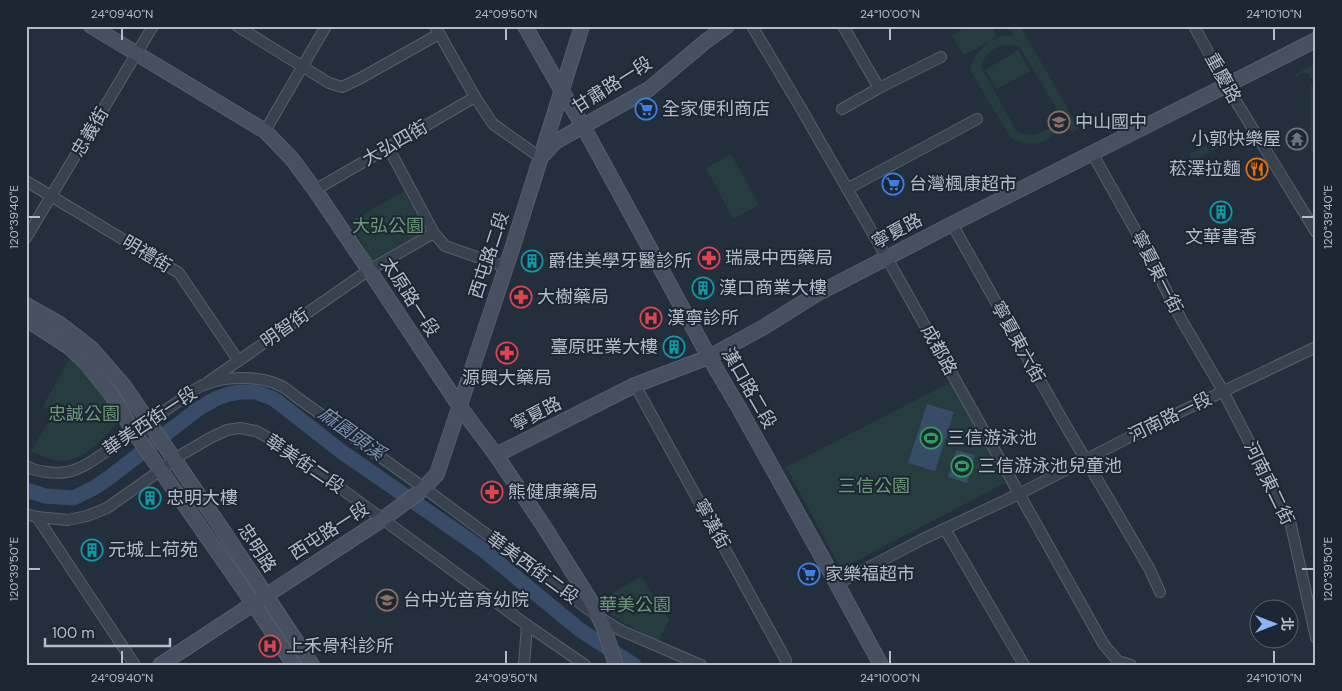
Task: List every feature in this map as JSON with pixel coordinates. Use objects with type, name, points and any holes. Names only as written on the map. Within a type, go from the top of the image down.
[{"type":"street","name":"太原路一段","points":[[91,26],[266,131],[292,159],[315,190],[460,407],[496,455],[589,596],[602,623],[616,665]]},
{"type":"street","name":"忠義街","points":[[26,238],[152,26]]},
{"type":"street","points":[[237,26],[329,83],[342,87],[359,79],[437,30],[493,124],[541,158]]},
{"type":"street","points":[[266,131],[326,26]]},
{"type":"street","name":"漢口路二段","points":[[525,26],[583,126],[880,665]]},
{"type":"street","name":"西屯路二段","points":[[423,489],[437,474],[506,267],[582,26]]},
{"type":"street","name":"甘肅路一段","points":[[541,158],[555,142],[649,88],[727,26]]},
{"type":"street","name":"成都路","points":[[752,26],[887,258],[1104,645],[1118,661],[1131,665]]},
{"type":"street","points":[[843,26],[879,88]]},
{"type":"street","name":"重慶路","points":[[1194,26],[1226,85],[1316,232]]},
{"type":"street","name":"寧夏路","points":[[496,455],[635,385],[709,357],[764,327],[815,295],[1316,40]]},
{"type":"street","points":[[842,109],[941,57]]},
{"type":"street","name":"大弘四街","points":[[315,190],[476,97]]},
{"type":"street","points":[[847,189],[977,119]]},
{"type":"street","points":[[388,147],[434,232],[446,246],[506,267]]},
{"type":"street","name":"寧夏東一街","points":[[1092,153],[1133,226],[1181,319],[1223,391]]},
{"type":"street","name":"明禮街","points":[[26,181],[179,274],[238,360]]},
{"type":"street","name":"寧夏東六街","points":[[952,224],[1149,568],[1160,592]]},
{"type":"street","name":"明智街","points":[[201,386],[369,270],[434,232]]},
{"type":"street","points":[[26,304],[60,324],[91,348],[124,386],[149,424]]},
{"type":"street","points":[[26,319],[69,347],[86,363],[111,394],[135,433]]},
{"type":"street","name":"河南路一段","points":[[837,584],[1157,423],[1316,347]]},
{"type":"street","name":"華美西街一段","points":[[26,466],[50,472],[67,472],[80,467],[91,462],[149,424],[201,386],[237,378],[265,380],[280,385],[423,489]]},
{"type":"street","name":"寧漢街","points":[[635,385],[782,653],[786,661],[785,665]]},
{"type":"street","name":"河南東二街","points":[[1223,391],[1290,521],[1316,638]]},
{"type":"street","name":"忠明路","points":[[149,424],[172,455],[312,665]]},
{"type":"street","name":"華美街二段","points":[[26,514],[68,520],[87,516],[107,508],[172,455],[227,430],[240,428],[256,431],[387,515],[527,625],[583,664]]},
{"type":"street","name":"忠明路","points":[[135,433],[294,665]]},
{"type":"street","name":"西屯路一段","points":[[160,665],[387,515],[423,489]]},
{"type":"street","name":"華美西街二段","points":[[423,489],[602,623],[701,665]]},
{"type":"street","points":[[37,517],[135,665]]},
{"type":"street","points":[[945,529],[1024,665]]},
{"type":"street","points":[[524,665],[527,625]]},
{"type":"green space","points":[[967,26],[991,26],[997,36],[992,40],[1002,36],[1014,36],[1009,26],[1020,26],[1079,128],[1072,133],[1064,121],[1054,134],[1042,142],[1019,142],[1011,138],[970,70],[977,54],[990,41],[964,55],[952,36]],"holes":[[[1008,45],[1017,46],[1021,49],[1057,109],[1053,123],[1049,128],[1038,134],[1031,135],[1017,132],[981,67],[987,55],[994,49]]]},
{"type":"green space","points":[[1018,50],[1030,71],[997,89],[985,70]]},
{"type":"green space","points":[[1313,65],[1316,67],[1316,78],[1310,78],[1309,73],[1300,73],[1296,77],[1295,75]]},
{"type":"green space","points":[[1310,85],[1316,85],[1316,150],[1312,153],[1311,151]]},
{"type":"green space","points":[[1218,138],[1222,146],[1212,151],[1208,143]]},
{"type":"green space","points":[[1206,145],[1210,152],[1173,172],[1169,164],[1183,156],[1185,159],[1189,159],[1191,157],[1190,153]]},
{"type":"green space","points":[[731,154],[759,205],[733,219],[706,168]]},
{"type":"green space","name":"大弘公園","points":[[404,191],[426,231],[372,261],[350,222]]},
{"type":"green space","name":"忠誠公園","points":[[71,356],[79,363],[121,419],[90,450],[81,456],[61,461],[50,459],[31,451],[54,414],[43,406]]},
{"type":"green space","name":"三信公園","points":[[951,382],[1005,483],[841,569],[786,467]]},
{"type":"green space","name":"華美公園","points":[[641,576],[669,620],[658,642],[609,614],[603,599]]},
{"type":"water","name":"三信游泳池","points":[[927,404],[954,412],[935,471],[908,463]]},
{"type":"water","name":"三信游泳池兒童池","points":[[956,450],[975,455],[967,483],[948,477]]},
{"type":"waterway","name":"麻園頭溪","points":[[26,490],[45,496],[73,498],[94,488],[110,477],[198,409],[215,399],[229,394],[256,392],[274,399],[342,452],[482,549],[580,630],[634,665]]},
{"type":"place","name":"全家便利商店","points":[[646,109]]},
{"type":"place","name":"中山國中","points":[[1059,122]]},
{"type":"place","name":"小郭快樂屋","points":[[1297,139]]},
{"type":"place","name":"菘澤拉麵","points":[[1257,169]]},
{"type":"place","name":"台灣楓康超市","points":[[893,184]]},
{"type":"place","name":"文華書香","points":[[1221,212]]},
{"type":"place","name":"瑞晟中西藥局","points":[[709,258]]},
{"type":"place","name":"爵佳美學牙醫診所","points":[[532,261]]},
{"type":"place","name":"漢口商業大樓","points":[[703,288]]},
{"type":"place","name":"大樹藥局","points":[[521,297]]},
{"type":"place","name":"漢寧診所","points":[[651,318]]},
{"type":"place","name":"臺原旺業大樓","points":[[674,347]]},
{"type":"place","name":"源興大藥局","points":[[507,353]]},
{"type":"place","name":"三信游泳池","points":[[931,438]]},
{"type":"place","name":"三信游泳池兒童池","points":[[962,466]]},
{"type":"place","name":"熊健康藥局","points":[[492,492]]},
{"type":"place","name":"忠明大樓","points":[[150,498]]},
{"type":"place","name":"元城上荷苑","points":[[92,550]]},
{"type":"place","name":"家樂福超市","points":[[809,574]]},
{"type":"place","name":"台中光音育幼院","points":[[387,600]]},
{"type":"place","name":"上禾骨科診所","points":[[270,646]]}]
